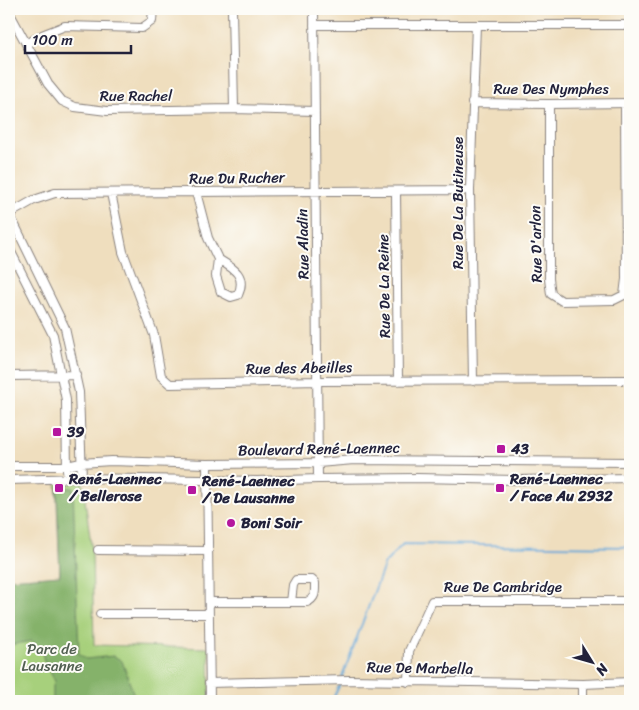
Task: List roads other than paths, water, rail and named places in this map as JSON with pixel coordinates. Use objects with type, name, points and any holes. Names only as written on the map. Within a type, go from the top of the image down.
[{"type":"street","points":[[26,44],[65,26],[142,28],[152,21],[152,9]]},
{"type":"street","points":[[232,9],[234,109]]},
{"type":"street","name":"Rue Aladin","points":[[314,9],[318,479]]},
{"type":"street","name":"Rue Rachel","points":[[9,12],[48,84],[62,101],[75,107],[107,111],[234,109],[315,111]]},
{"type":"street","points":[[314,26],[630,25]]},
{"type":"street","name":"Rue De La Butineuse","points":[[473,381],[470,190],[476,26]]},
{"type":"street","name":"Rue Des Nymphes","points":[[472,102],[549,104],[628,103]]},
{"type":"street","name":"Rue D'arlon","points":[[549,104],[549,279],[551,294],[562,301],[571,301],[614,300],[624,294],[626,279],[628,103]]},
{"type":"street","name":"Rue Du Rucher","points":[[9,214],[34,200],[55,193],[470,190]]},
{"type":"street","points":[[196,192],[208,238],[218,259],[216,276],[221,292],[231,297],[238,295],[241,288],[240,278],[234,269],[218,259]]},
{"type":"street","name":"Rue De La Reine","points":[[396,192],[398,381]]},
{"type":"street","name":"Rue des Abeilles","points":[[111,193],[123,252],[154,335],[161,376],[170,384],[318,381],[630,380]]},
{"type":"street","points":[[9,214],[65,328],[79,392],[82,478]]},
{"type":"street","points":[[9,248],[53,335],[66,400],[67,478]]},
{"type":"street","points":[[9,376],[76,375]]},
{"type":"street","name":"Boulevard René-Laennec","points":[[9,466],[67,466],[81,463],[111,462],[207,464],[318,463],[354,460],[630,462]]},
{"type":"street","points":[[207,464],[210,701]]},
{"type":"street","name":"Boulevard René-Laennec","points":[[9,480],[67,478],[257,481],[417,478],[516,480],[630,478]]},
{"type":"street","points":[[98,550],[208,551]]},
{"type":"street","name":"Rue De Cambridge","points":[[408,682],[409,651],[432,601],[630,601]]},
{"type":"street","points":[[209,602],[291,602]]},
{"type":"street","points":[[100,614],[209,614]]},
{"type":"street","name":"Rue De Marbella","points":[[209,683],[349,680],[583,684],[630,682]]},
{"type":"street","points":[[583,684],[584,701]]},
{"type":"waterway","points":[[342,677],[385,563],[403,544],[630,547]]},
{"type":"waterway","points":[[332,701],[340,684]]},
{"type":"place","name":"39","points":[[57,432]]},
{"type":"place","name":"43","points":[[501,449]]},
{"type":"place","name":"René-Laennec / Bellerose","points":[[59,488]]},
{"type":"place","name":"René-Laennec / Face Au 2932","points":[[500,488]]},
{"type":"place","name":"René-Laennec / De Lausanne","points":[[192,490]]},
{"type":"place","name":"Boni Soir","points":[[231,523]]},
{"type":"park label","name":"Parc de Lausanne","points":[[52,658]]}]
